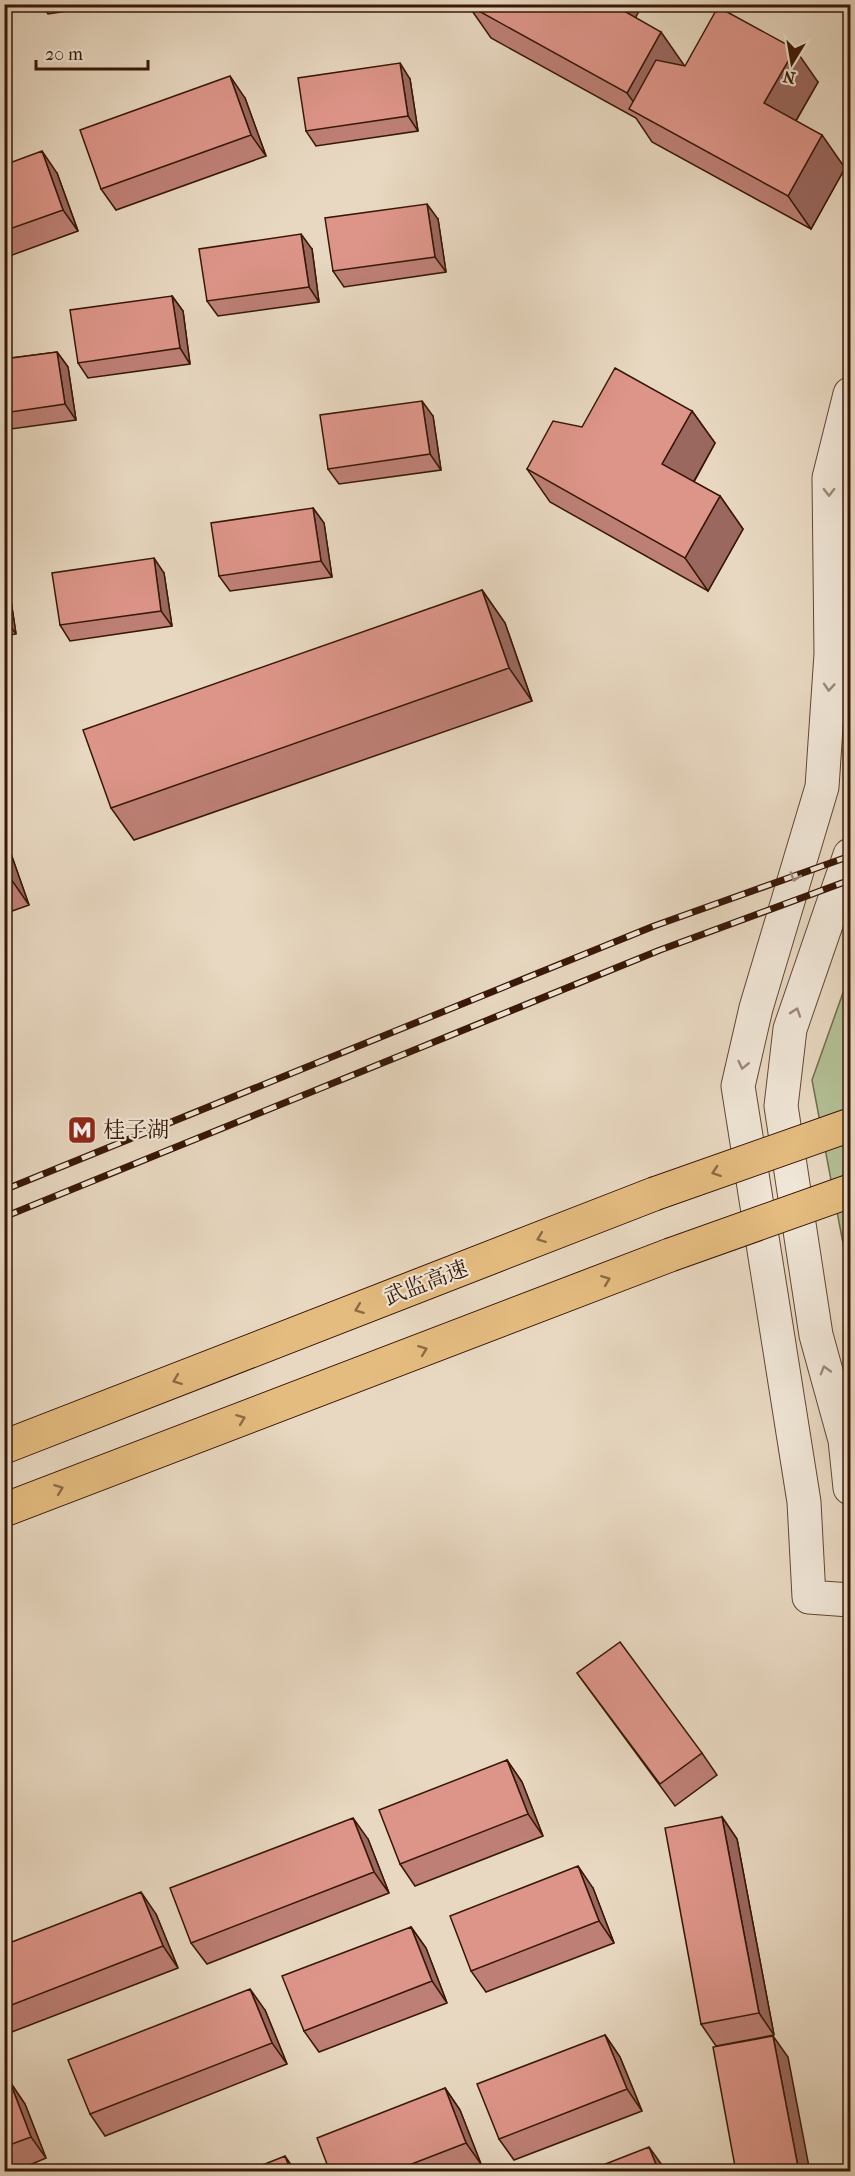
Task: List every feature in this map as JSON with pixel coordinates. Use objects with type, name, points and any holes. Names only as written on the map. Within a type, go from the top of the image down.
[{"type":"highway","name":"武监高速","points":[[4,1447],[654,1194],[850,1125]]},
{"type":"highway","points":[[4,1510],[670,1255],[850,1191]]},
{"type":"street","points":[[850,394],[829,478],[831,654],[822,787],[756,1008],[738,1086],[804,1502],[809,1597],[850,1600]]},
{"type":"street","points":[[850,855],[790,1029],[781,1106],[816,1335],[845,1440],[850,1488]]},
{"type":"green space","points":[[850,973],[850,1280],[812,1080]]},
{"type":"building","points":[[469,4],[612,4],[661,32],[627,93]]},
{"type":"building","points":[[718,7],[795,49],[764,103],[822,135],[788,196],[629,109],[656,60],[685,66]]},
{"type":"building","points":[[400,63],[408,116],[306,131],[298,78]]},
{"type":"building","points":[[230,76],[251,135],[101,189],[80,130]]},
{"type":"building","points":[[42,151],[63,210],[4,231],[4,165]]},
{"type":"building","points":[[427,204],[435,257],[333,271],[325,218]]},
{"type":"building","points":[[301,234],[309,287],[207,301],[199,249]]},
{"type":"building","points":[[172,296],[180,348],[78,363],[70,310]]},
{"type":"building","points":[[57,352],[65,404],[4,413],[4,359]]},
{"type":"building","points":[[615,368],[692,411],[662,464],[720,496],[685,558],[527,469],[553,421],[582,427]]},
{"type":"building","points":[[422,401],[430,454],[328,469],[320,415]]},
{"type":"building","points":[[313,508],[321,561],[219,576],[211,523]]},
{"type":"building","points":[[154,558],[161,611],[60,625],[52,573]]},
{"type":"building","points":[[482,590],[509,668],[111,808],[83,730]]},
{"type":"building","points":[[620,1642],[702,1753],[660,1784],[577,1673]]},
{"type":"building","points":[[507,1760],[528,1814],[400,1864],[379,1810]]},
{"type":"building","points":[[722,1817],[759,2013],[701,2024],[665,1828]]},
{"type":"building","points":[[353,1818],[374,1872],[191,1943],[170,1888]]},
{"type":"building","points":[[578,1866],[599,1921],[471,1971],[450,1916]]},
{"type":"building","points":[[141,1892],[163,1946],[4,2008],[4,1945]]},
{"type":"building","points":[[411,1927],[432,1981],[304,2031],[282,1976]]},
{"type":"building","points":[[250,1989],[272,2043],[90,2114],[68,2060]]},
{"type":"building","points":[[605,2035],[627,2089],[499,2139],[477,2084]]},
{"type":"building","points":[[773,2036],[799,2172],[736,2172],[713,2047]]},
{"type":"building","points":[[10,2082],[31,2137],[4,2147],[4,2084]]},
{"type":"building","points":[[445,2088],[466,2143],[391,2172],[330,2172],[317,2138]]},
{"type":"building","points":[[649,2147],[659,2172],[585,2172]]},
{"type":"building","points":[[285,2156],[291,2172],[245,2172]]},
{"type":"railway","points":[[4,1190],[654,926],[850,856]]},
{"type":"railway","points":[[4,1217],[660,950],[850,880]]},
{"type":"place","name":"桂子湖","points":[[82,1130]]}]
